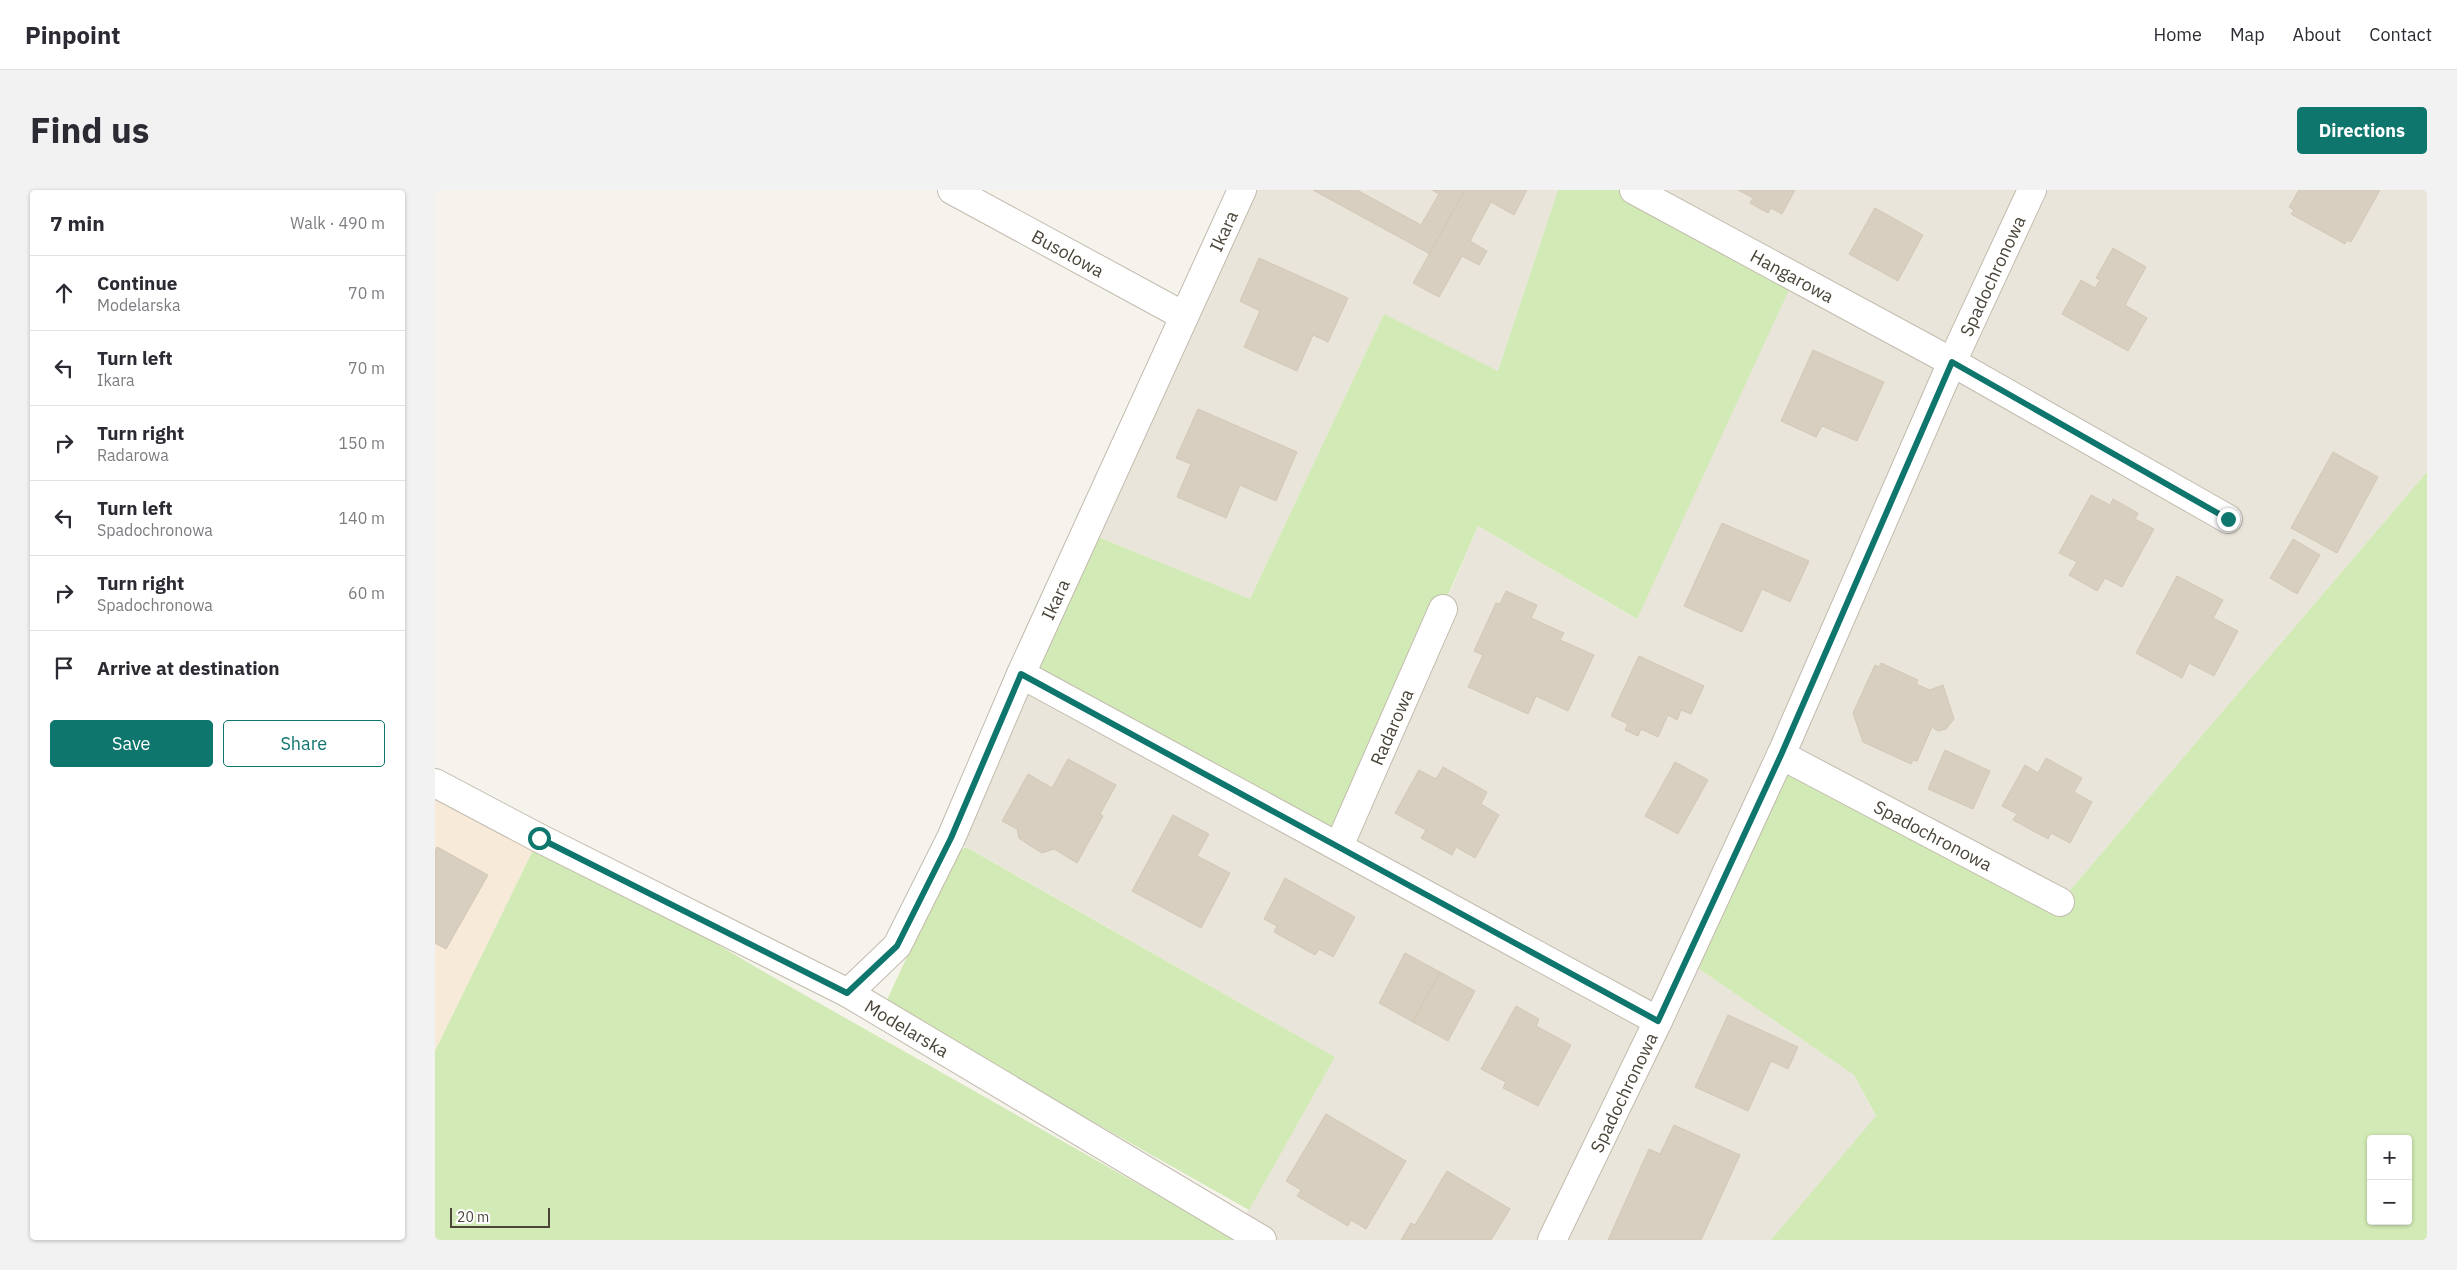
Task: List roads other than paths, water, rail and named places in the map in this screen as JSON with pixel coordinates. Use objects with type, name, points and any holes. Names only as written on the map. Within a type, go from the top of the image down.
[{"type":"street","name":"Busolowa","points":[[952,190],[1184,316]]},
{"type":"street","name":"Ikara","points":[[847,993],[897,946],[951,838],[1021,674],[1242,190]]},
{"type":"street","name":"Hangarowa","points":[[1634,190],[1952,362]]},
{"type":"street","name":"Spadochronowa","points":[[1553,1240],[1658,1021],[1781,755],[1952,362],[2032,190]]},
{"type":"street","points":[[1952,362],[2228,519]]},
{"type":"street","name":"Radarowa","points":[[1339,846],[1443,609]]},
{"type":"street","points":[[1021,674],[1658,1021]]},
{"type":"street","name":"Spadochronowa","points":[[1781,755],[2060,902]]},
{"type":"street","name":"Modelarska","points":[[435,783],[557,847],[847,993],[1262,1240]]}]
